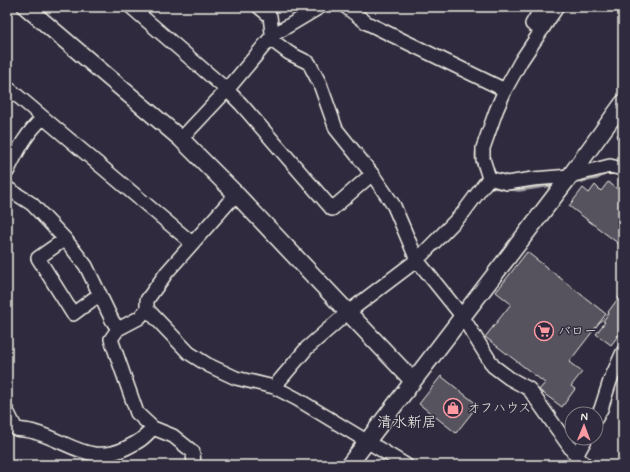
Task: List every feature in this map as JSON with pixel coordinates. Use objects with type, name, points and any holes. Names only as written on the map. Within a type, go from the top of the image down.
[{"type":"street","points":[[26,7],[181,139],[236,194],[413,381]]},
{"type":"street","points":[[131,7],[227,90],[241,104],[332,209],[372,174]]},
{"type":"street","points":[[259,7],[270,16],[274,41],[289,53],[309,63],[320,84],[336,129],[372,174],[394,206],[417,260],[462,316],[493,366],[509,378],[529,389],[576,456],[586,465]]},
{"type":"street","points":[[181,139],[227,90],[273,34],[320,7]]},
{"type":"street","points":[[346,7],[367,23],[500,88]]},
{"type":"street","points":[[539,28],[542,7]]},
{"type":"street","points":[[274,387],[307,348],[347,313],[417,260],[463,213],[479,192],[486,182],[482,148],[500,88],[521,61],[539,28],[557,7]]},
{"type":"street","points":[[7,87],[192,243]]},
{"type":"street","points":[[349,465],[559,190],[623,103]]},
{"type":"street","points":[[7,172],[23,140],[33,126],[43,118]]},
{"type":"street","points":[[486,182],[507,183],[569,176],[610,166],[623,169]]},
{"type":"street","points":[[7,188],[32,204],[65,239],[86,266],[112,320],[118,329]]},
{"type":"street","points":[[194,465],[193,452],[173,436],[153,428],[137,413],[111,339],[118,329],[139,318],[147,309],[148,300],[167,272],[236,194]]},
{"type":"street","points":[[65,239],[38,258],[73,314],[100,294]]},
{"type":"street","points":[[147,309],[189,353],[208,365],[236,378],[274,387],[297,399],[406,465]]},
{"type":"street","points":[[602,406],[610,381],[623,352]]},
{"type":"street","points":[[7,411],[11,430],[34,432],[87,453],[101,455],[118,452],[142,440],[153,428]]},
{"type":"street","points":[[576,456],[582,446]]},
{"type":"building","points":[[623,129],[623,144],[616,137]]},
{"type":"building","points":[[608,182],[619,190],[623,184],[623,247],[569,206],[583,188],[589,193],[595,185],[601,191]]},
{"type":"building","points":[[527,252],[606,314],[569,362],[582,372],[571,386],[575,389],[562,407],[539,390],[545,383],[485,337],[511,304],[496,292]]},
{"type":"building","points":[[623,292],[623,333],[621,332],[611,345],[596,334],[605,322],[603,321],[609,313],[608,312]]},
{"type":"building","points":[[441,376],[478,405],[456,433],[419,404]]},
{"type":"waterway","points":[[477,149],[477,162],[482,173]]},
{"type":"waterway","points":[[572,183],[597,178],[606,173]]},
{"type":"waterway","points":[[488,184],[491,187],[519,190],[558,184]]},
{"type":"place","name":"バロー","points":[[544,331]]},
{"type":"place","name":"オフハウス","points":[[453,408]]},
{"type":"district","name":"清水新居","points":[[407,423]]}]
